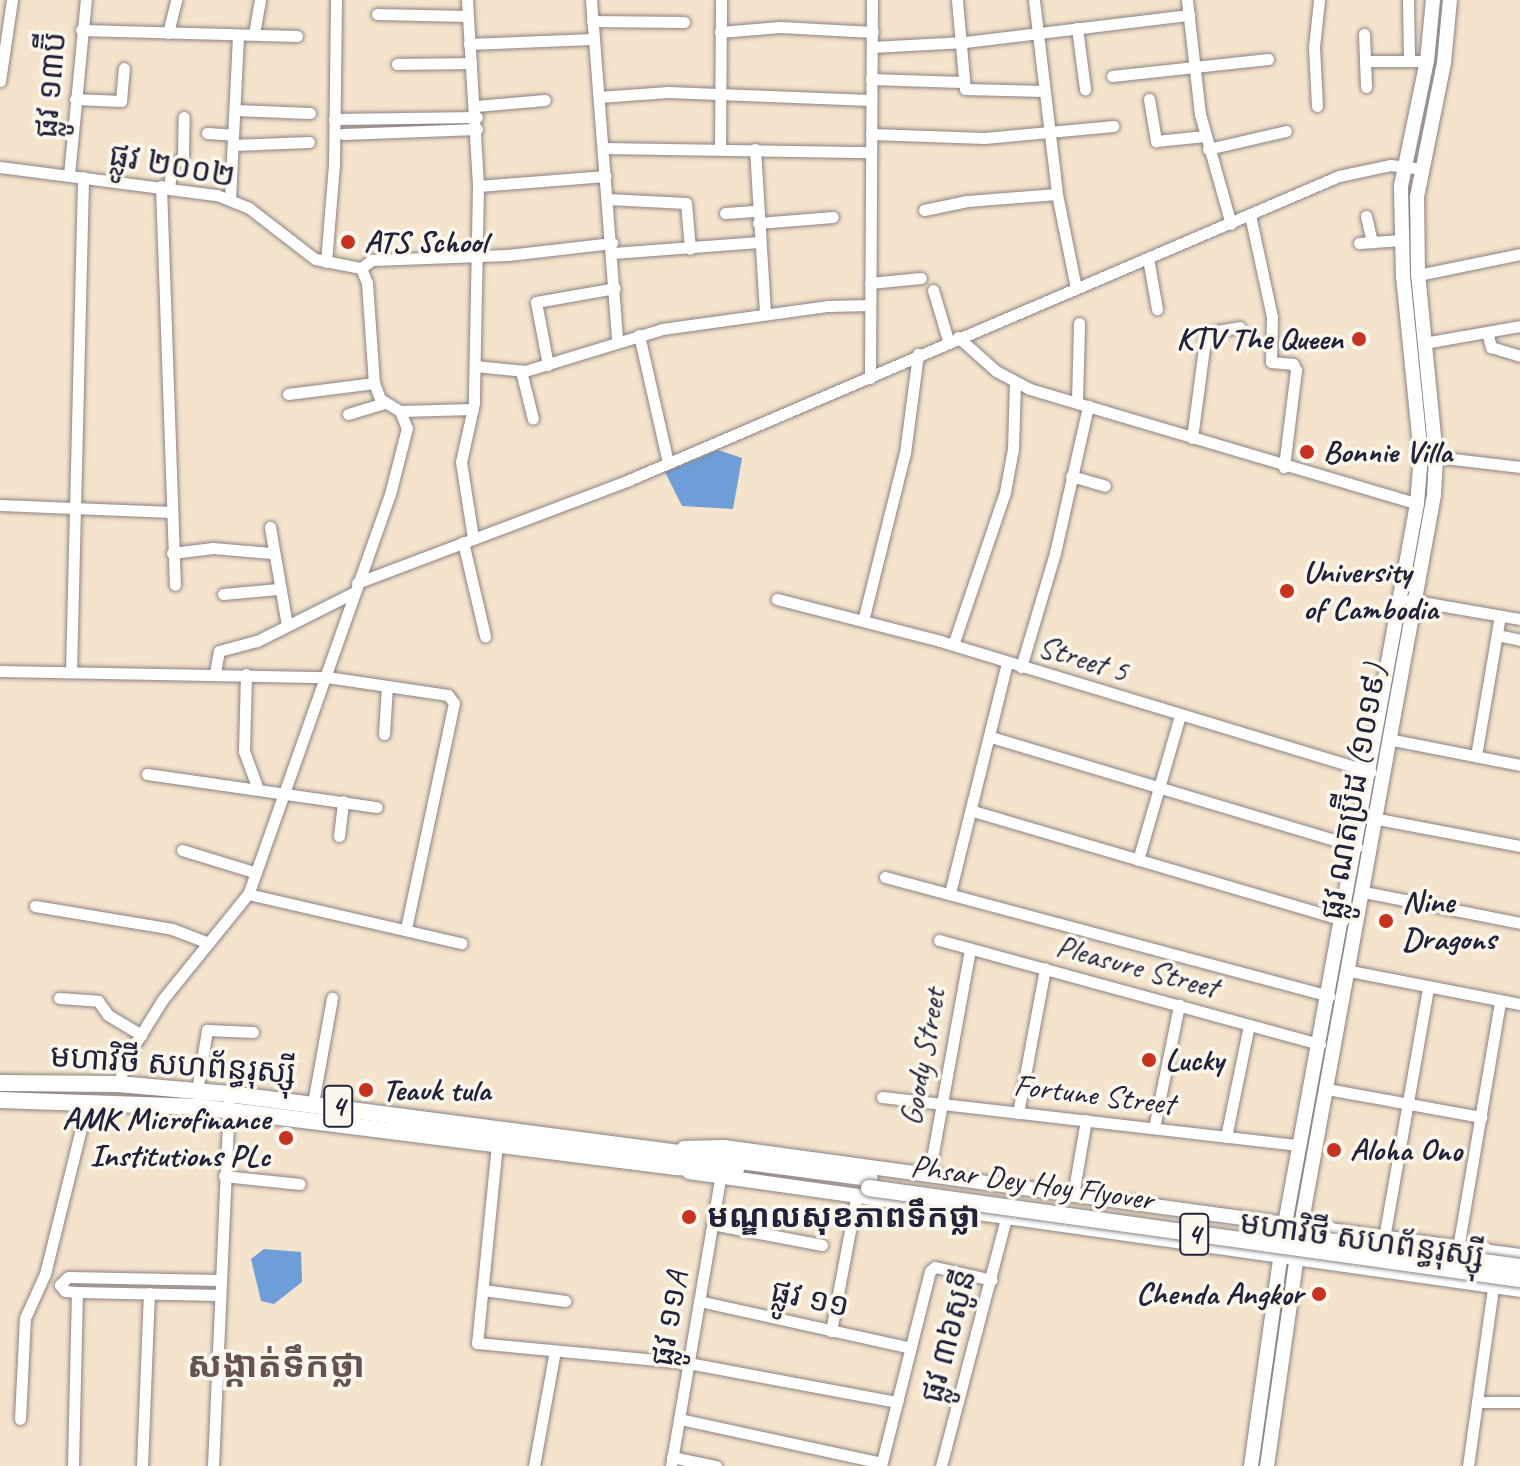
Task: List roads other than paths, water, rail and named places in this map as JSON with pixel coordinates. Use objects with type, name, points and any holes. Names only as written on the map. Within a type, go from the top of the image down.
[{"type":"highway","name":"មហាវិថី សហព័ន្ធរុស្ស៊ី","points":[[0,1083],[118,1084],[197,1091],[228,1102],[497,1144],[865,1188]]},
{"type":"highway","name":"មហាវិថី សហព័ន្ធរុស្ស៊ី","points":[[0,1100],[313,1103],[674,1149],[865,1188]]},
{"type":"highway","name":"Phsar Dey Hoy Flyover","points":[[865,1188],[1520,1267]]},
{"type":"highway","name":"Phsar Dey Hoy Flyover","points":[[865,1188],[1520,1279]]},
{"type":"main road","name":"ផ្លូវ ណតប្រ៊ីដ (១០១៩)","points":[[1267,1466],[1301,1226],[1393,740],[1410,600],[1421,456],[1401,240],[1405,166],[1427,61],[1433,0]]},
{"type":"main road","name":"ផ្លូវ ណតប្រ៊ីដ (១០១៩)","points":[[1251,1466],[1285,1224],[1371,772],[1410,600],[1436,457],[1418,275],[1421,169],[1444,63],[1450,0]]},
{"type":"main road","name":"មហាវិថី សហព័ន្ធរុស្ស៊ី","points":[[674,1149],[724,1147],[1520,1256]]},
{"type":"main road","name":"មហាវិថី សហព័ន្ធរុស្ស៊ី","points":[[674,1167],[720,1180],[865,1188],[1006,1219],[1520,1290]]},
{"type":"main road","points":[[1080,1196],[1096,1216],[1082,1230]]},
{"type":"main road","points":[[1454,1281],[1443,1262],[1458,1248]]},
{"type":"street","points":[[0,81],[12,0]]},
{"type":"street","name":"ផ្លូវ ១៣ប៊ី","points":[[69,175],[86,0]]},
{"type":"street","points":[[168,33],[176,0]]},
{"type":"street","points":[[254,34],[260,0]]},
{"type":"street","points":[[326,262],[334,119],[336,0]]},
{"type":"street","points":[[467,0],[478,186],[473,409],[461,462],[468,540],[485,636]]},
{"type":"street","points":[[591,0],[613,248],[617,339]]},
{"type":"street","points":[[720,149],[721,0]]},
{"type":"street","points":[[870,378],[872,0]]},
{"type":"street","points":[[957,0],[962,42],[962,82],[970,93],[1044,91]]},
{"type":"street","points":[[1034,0],[1057,194],[1076,288]]},
{"type":"street","points":[[1201,0],[1187,1],[1205,136],[1231,224]]},
{"type":"street","points":[[1317,106],[1314,47],[1319,0]]},
{"type":"street","points":[[1408,0],[1409,59]]},
{"type":"street","points":[[377,14],[467,16]]},
{"type":"street","points":[[872,47],[962,42],[1189,15]]},
{"type":"street","points":[[592,21],[684,22]]},
{"type":"street","points":[[720,32],[780,27],[873,32]]},
{"type":"street","points":[[1077,28],[1085,89]]},
{"type":"street","points":[[81,30],[297,36]]},
{"type":"street","points":[[1364,34],[1366,87]]},
{"type":"street","points":[[230,199],[238,35]]},
{"type":"street","points":[[469,44],[594,39]]},
{"type":"street","points":[[1112,76],[1268,59]]},
{"type":"street","points":[[1365,61],[1427,61]]},
{"type":"street","points":[[397,64],[471,63]]},
{"type":"street","points":[[75,99],[121,101],[124,68]]},
{"type":"street","points":[[871,79],[962,82]]},
{"type":"street","points":[[599,97],[643,92],[870,100]]},
{"type":"street","points":[[1149,99],[1156,141],[1205,136]]},
{"type":"street","points":[[343,134],[476,118],[545,100]]},
{"type":"street","points":[[235,110],[310,113]]},
{"type":"street","points":[[175,585],[165,187],[172,166],[183,156],[184,117]]},
{"type":"street","points":[[334,119],[476,118]]},
{"type":"street","points":[[871,134],[984,138],[1113,126]]},
{"type":"street","points":[[1208,149],[1286,131]]},
{"type":"street","points":[[207,133],[233,140],[309,142]]},
{"type":"street","points":[[603,148],[871,152]]},
{"type":"street","points":[[755,149],[765,314]]},
{"type":"street","points":[[215,673],[219,651],[257,641],[355,588],[468,540],[668,463],[870,378],[953,338],[1231,224],[1339,176],[1405,166],[1421,169]]},
{"type":"street","name":"ផ្លូវ ២០០២","points":[[0,167],[165,187],[230,199],[276,227],[305,253],[326,262],[361,268]]},
{"type":"street","points":[[478,186],[606,176]]},
{"type":"street","points":[[71,672],[71,511],[83,177]]},
{"type":"street","points":[[924,210],[1057,194]]},
{"type":"street","points":[[608,199],[686,203],[690,249]]},
{"type":"street","points":[[725,213],[758,217],[833,217]]},
{"type":"street","points":[[1250,215],[1270,301],[1271,362],[1293,364],[1296,370],[1284,467]]},
{"type":"street","points":[[1366,216],[1372,242]]},
{"type":"street","points":[[1359,243],[1401,240]]},
{"type":"street","points":[[473,409],[400,411],[384,403],[374,383],[367,283],[361,268],[372,260],[613,248],[690,249],[759,242]]},
{"type":"street","points":[[1418,275],[1520,254]]},
{"type":"street","points":[[1148,258],[1157,309]]},
{"type":"street","points":[[870,283],[921,278]]},
{"type":"street","points":[[548,365],[536,302],[615,288]]},
{"type":"street","points":[[933,290],[953,338],[1015,383],[1284,467],[1417,504]]},
{"type":"street","points":[[475,366],[521,371],[598,351],[617,339],[765,314],[870,305]]},
{"type":"street","points":[[1021,667],[1071,476],[1082,404],[1079,323]]},
{"type":"street","points":[[1424,343],[1520,326]]},
{"type":"street","points":[[1192,438],[1206,333],[1239,327]]},
{"type":"street","points":[[1487,332],[1491,347],[1520,356]]},
{"type":"street","points":[[639,335],[668,463]]},
{"type":"street","points":[[863,621],[905,453],[918,354]]},
{"type":"street","points":[[521,371],[533,419]]},
{"type":"street","points":[[288,394],[374,383]]},
{"type":"street","points":[[953,645],[1003,503],[1013,449],[1015,383]]},
{"type":"street","points":[[348,414],[384,403]]},
{"type":"street","points":[[118,1084],[141,1035],[248,894],[327,677],[405,447],[407,428],[400,411]]},
{"type":"street","points":[[1436,457],[1520,467]]},
{"type":"street","points":[[1071,476],[1105,486]]},
{"type":"street","points":[[0,505],[71,511],[172,512]]},
{"type":"street","points":[[270,527],[271,553],[287,625]]},
{"type":"street","points":[[172,553],[213,548],[271,553]]},
{"type":"street","points":[[223,594],[278,589]]},
{"type":"street","name":"Street 5","points":[[777,599],[953,645],[1371,772]]},
{"type":"street","points":[[1410,600],[1500,618],[1520,619]]},
{"type":"street","points":[[1476,756],[1500,618]]},
{"type":"street","points":[[1497,635],[1520,640]]},
{"type":"street","points":[[950,893],[973,811],[1007,662]]},
{"type":"street","points":[[0,671],[327,677],[448,695],[454,703],[406,928]]},
{"type":"street","points":[[246,674],[244,751],[257,787]]},
{"type":"street","points":[[384,734],[387,686]]},
{"type":"street","points":[[1138,860],[1180,715]]},
{"type":"street","points":[[991,737],[1357,847]]},
{"type":"street","points":[[1393,740],[1520,765]]},
{"type":"street","points":[[147,774],[257,787],[377,807]]},
{"type":"street","points":[[339,836],[343,801]]},
{"type":"street","points":[[973,811],[1343,920]]},
{"type":"street","points":[[1378,819],[1520,846]]},
{"type":"street","points":[[182,850],[254,872]]},
{"type":"street","points":[[885,877],[1329,996]]},
{"type":"street","points":[[1364,892],[1520,923]]},
{"type":"street","points":[[248,894],[461,943]]},
{"type":"street","points":[[35,906],[172,929],[208,943]]},
{"type":"street","name":"Pleasure Street","points":[[939,940],[1320,1044]]},
{"type":"street","name":"Goody Street","points":[[929,1175],[970,949]]},
{"type":"street","points":[[1018,1113],[1045,969]]},
{"type":"street","points":[[1350,971],[1520,1004]]},
{"type":"street","points":[[1384,1238],[1428,988]]},
{"type":"street","points":[[59,998],[98,1001],[108,1015],[141,1035]]},
{"type":"street","points":[[313,1103],[332,998]]},
{"type":"street","points":[[1458,1248],[1500,1002]]},
{"type":"street","points":[[1154,1128],[1179,1005]]},
{"type":"street","points":[[1226,1137],[1249,1025]]},
{"type":"street","points":[[197,1091],[207,1030],[253,1032]]},
{"type":"street","points":[[1327,1089],[1481,1117]]},
{"type":"street","name":"Fortune Street","points":[[882,1097],[1300,1145]]},
{"type":"street","points":[[20,1419],[25,1318],[45,1274],[89,1099]]},
{"type":"street","points":[[213,1466],[228,1102]]},
{"type":"street","points":[[1080,1196],[1086,1120]]},
{"type":"street","points":[[497,1144],[477,1343],[688,1363],[897,1402]]},
{"type":"street","points":[[224,1176],[300,1184]]},
{"type":"street","name":"ផ្លូវ ១១A","points":[[672,1462],[720,1180]]},
{"type":"street","points":[[831,1331],[865,1188]]},
{"type":"street","name":"ផ្លូវ ៣៦សូនី","points":[[941,1466],[1006,1219]]},
{"type":"street","points":[[712,1224],[822,1245]]},
{"type":"street","name":"ផ្លូវ ៣៦សូនី","points":[[881,1464],[932,1268],[992,1280]]},
{"type":"street","points":[[219,1295],[65,1291],[62,1281],[220,1280]]},
{"type":"street","points":[[1468,1466],[1493,1287]]},
{"type":"street","points":[[483,1290],[565,1301]]},
{"type":"street","points":[[73,1466],[77,1292]]},
{"type":"street","points":[[142,1466],[149,1293]]},
{"type":"street","name":"ផ្លូវ ១១","points":[[699,1301],[911,1348]]},
{"type":"street","points":[[534,1466],[555,1351]]},
{"type":"street","points":[[1477,1402],[1520,1402]]},
{"type":"street","points":[[680,1419],[881,1464]]},
{"type":"street","points":[[672,1462],[716,1466]]},
{"type":"water","points":[[718,450],[742,458],[733,509],[682,506],[665,472]]},
{"type":"water","points":[[264,1249],[301,1252],[302,1282],[274,1304],[261,1301],[251,1259]]},
{"type":"place","name":"ATS School","points":[[348,242]]},
{"type":"place","name":"KTV The Queen","points":[[1359,339]]},
{"type":"place","name":"Bonnie Villa","points":[[1307,452]]},
{"type":"place","name":"University of Cambodia","points":[[1287,591]]},
{"type":"place","name":"Nine Dragons","points":[[1386,921]]},
{"type":"place","name":"Lucky","points":[[1149,1060]]},
{"type":"place","name":"Teauk tula","points":[[366,1090]]},
{"type":"place","name":"AMK Microfinance Institutions PLc","points":[[286,1138]]},
{"type":"place","name":"Aloha Ono","points":[[1334,1150]]},
{"type":"place","name":"មណ្ឌលសុខភាពទឹកថ្លា","points":[[689,1217]]},
{"type":"place","name":"Chenda Angkor","points":[[1319,1294]]},
{"type":"district","name":"សង្កាត់ទឹកថ្លា","points":[[276,1366]]}]
